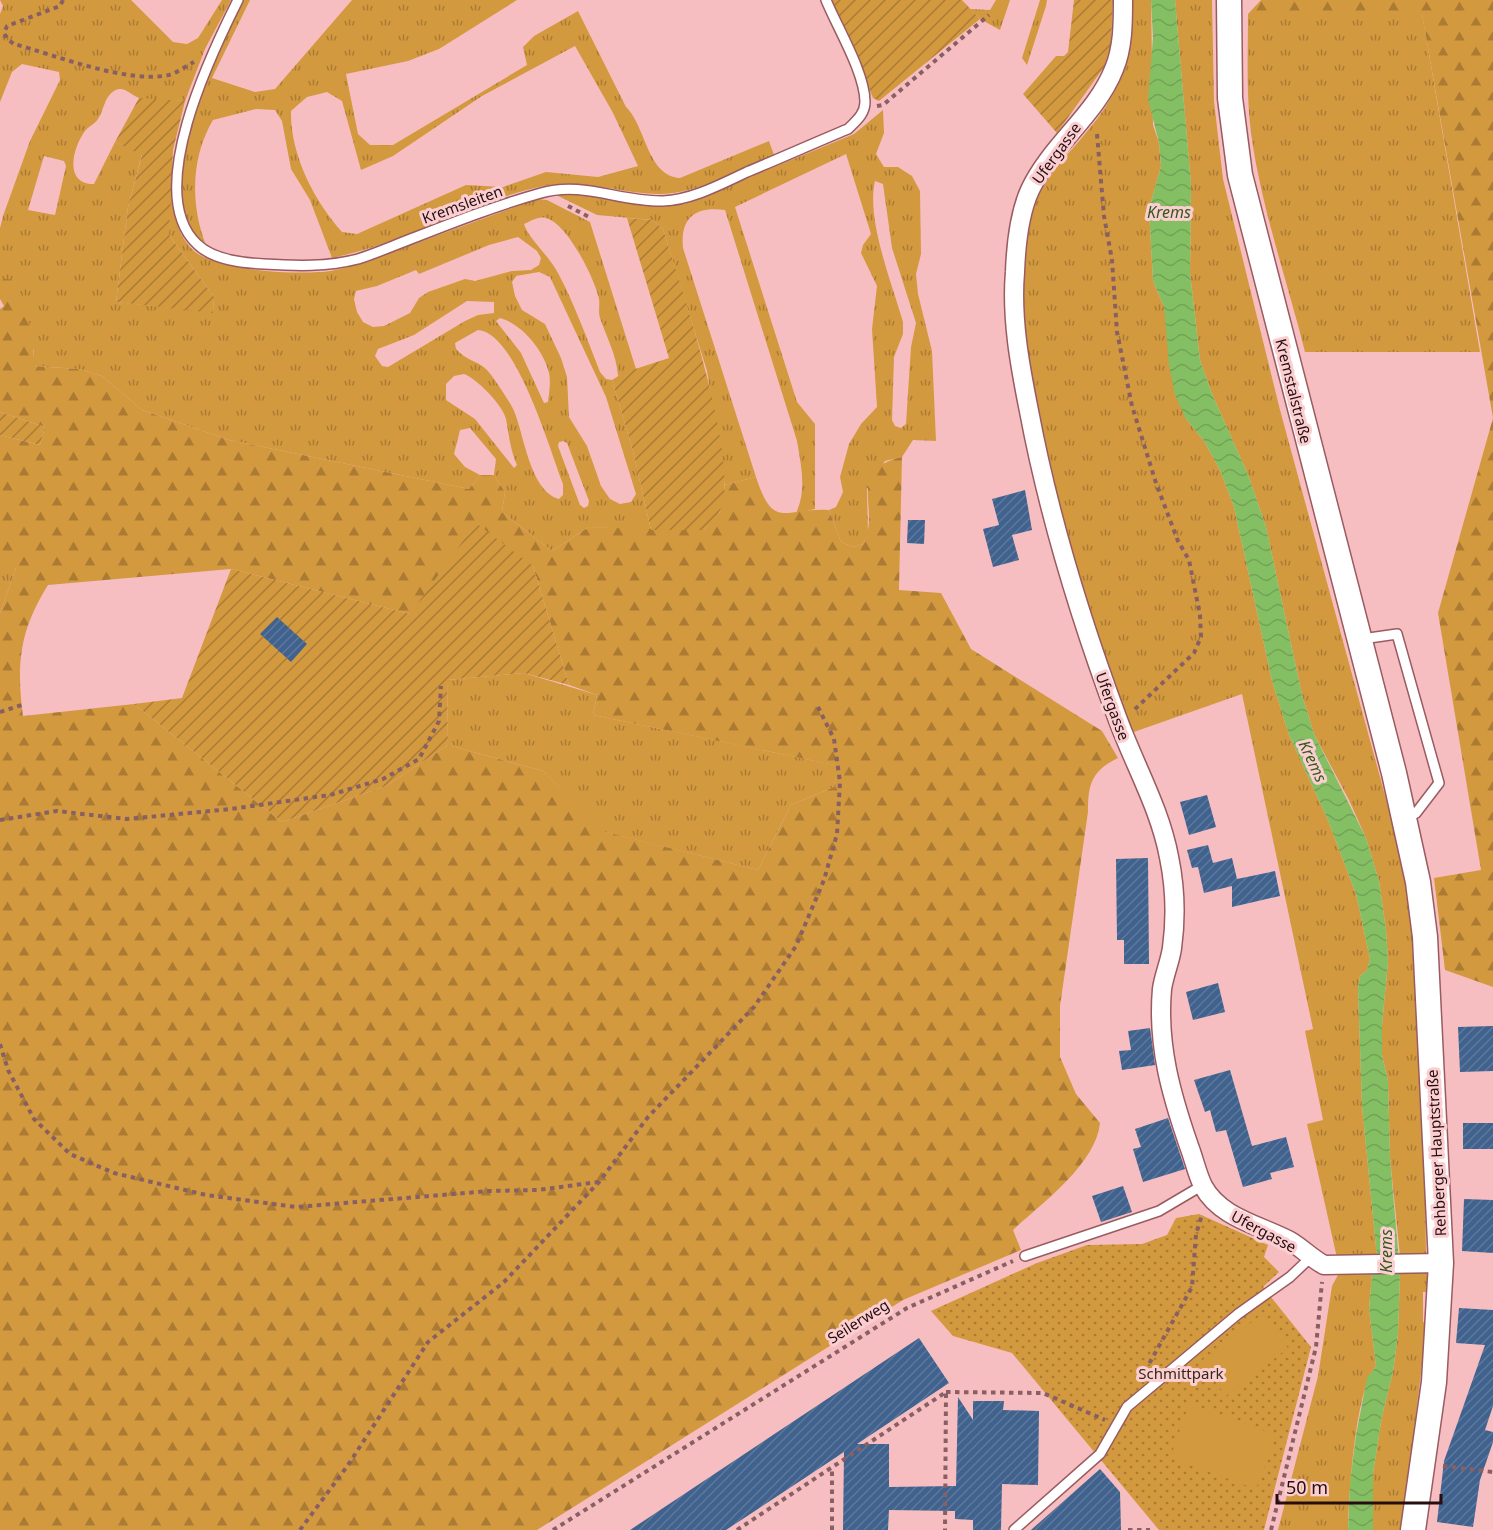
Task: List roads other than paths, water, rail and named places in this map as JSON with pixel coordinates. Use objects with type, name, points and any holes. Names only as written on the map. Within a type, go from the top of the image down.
[{"type":"main road","name":"Kremstalstraße","points":[[1229,0],[1230,98],[1240,175],[1395,777]]},
{"type":"main road","name":"Rehberger Hauptstraße","points":[[1395,777],[1419,882],[1425,937],[1434,1263],[1440,1312],[1434,1382],[1413,1530]]},
{"type":"street","name":"Ufergasse","points":[[1123,0],[1120,47],[1114,71],[1094,103],[1030,190],[1019,230],[1014,275],[1016,325],[1035,440],[1055,531],[1086,632],[1119,722],[1160,818],[1170,860],[1174,902],[1172,948],[1162,986],[1161,1027],[1164,1064],[1173,1099],[1206,1190],[1218,1205],[1293,1243],[1324,1263]]},
{"type":"street","points":[[1324,1263],[1434,1263]]},
{"type":"lane","name":"Kremsleiten","points":[[238,0],[211,54],[190,110],[180,152],[176,186],[179,211],[186,231],[197,245],[215,256],[250,263],[330,265],[359,258],[486,210],[565,188],[586,189],[647,200],[683,198],[848,129],[860,117],[865,104],[863,87],[826,0]]},
{"type":"lane","points":[[1358,640],[1397,634],[1434,763],[1439,783],[1416,813],[1406,819]]},
{"type":"lane","points":[[1025,1256],[1159,1211],[1206,1190]]},
{"type":"lane","points":[[1014,1530],[1100,1454],[1126,1407],[1238,1314],[1290,1277],[1324,1263]]},
{"type":"water","name":"Krems","points":[[1151,0],[1175,0],[1191,184],[1190,273],[1200,360],[1212,394],[1249,477],[1266,527],[1302,695],[1314,734],[1366,838],[1379,881],[1388,962],[1382,1025],[1382,1055],[1388,1081],[1390,1158],[1400,1273],[1398,1334],[1393,1372],[1382,1416],[1373,1473],[1373,1530],[1348,1530],[1350,1483],[1356,1435],[1367,1378],[1376,1366],[1369,1309],[1372,1274],[1377,1257],[1362,1106],[1358,988],[1360,976],[1367,970],[1370,959],[1356,894],[1327,818],[1289,735],[1272,681],[1234,507],[1220,470],[1204,441],[1186,419],[1175,395],[1169,365],[1164,307],[1153,281],[1149,209],[1161,166],[1159,143],[1148,99],[1153,38]]},
{"type":"park label","name":"Schmittpark","points":[[1181,1373]]}]
